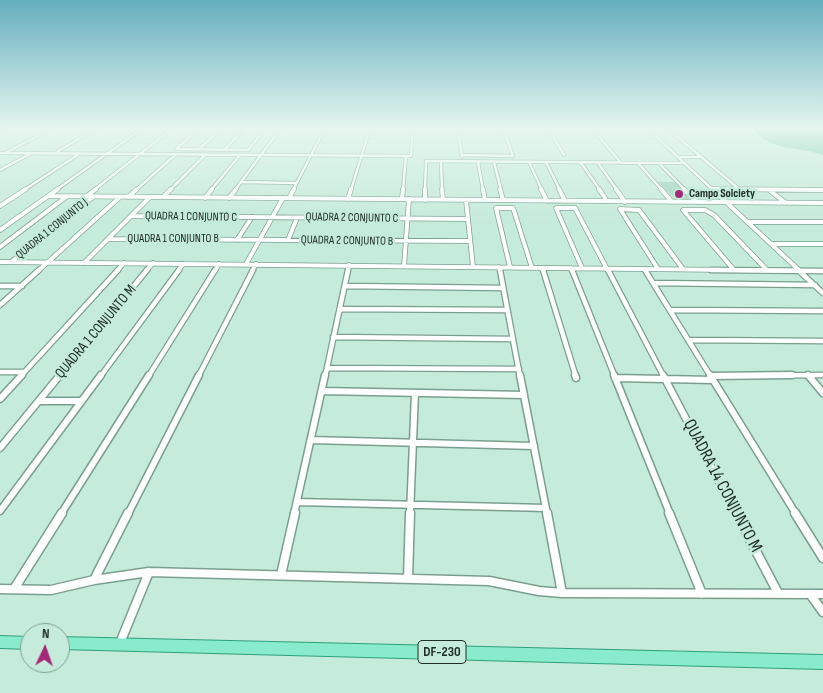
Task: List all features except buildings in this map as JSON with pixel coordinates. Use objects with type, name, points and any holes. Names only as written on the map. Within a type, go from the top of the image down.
[{"type":"main road","points":[[0,642],[20,643]]},
{"type":"main road","name":"DF-230","points":[[70,644],[823,662]]},
{"type":"street","points":[[0,170],[18,160]]},
{"type":"street","points":[[0,206],[70,160]]},
{"type":"street","points":[[0,230],[99,160]]},
{"type":"street","points":[[87,197],[131,160]]},
{"type":"street","points":[[128,197],[168,160]]},
{"type":"street","points":[[164,197],[202,160]]},
{"type":"street","points":[[205,198],[236,160]]},
{"type":"street","points":[[229,198],[257,160]]},
{"type":"street","points":[[289,198],[308,160]]},
{"type":"street","points":[[348,199],[361,160]]},
{"type":"street","points":[[402,199],[406,160]]},
{"type":"street","points":[[681,160],[823,293]]},
{"type":"street","points":[[706,160],[739,189]]},
{"type":"street","points":[[425,200],[426,161],[685,164]]},
{"type":"street","points":[[441,162],[442,200]]},
{"type":"street","points":[[478,162],[485,200]]},
{"type":"street","points":[[494,162],[503,208]]},
{"type":"street","points":[[529,162],[546,201]]},
{"type":"street","points":[[546,162],[564,208],[556,208],[582,268]]},
{"type":"street","points":[[581,163],[607,201]]},
{"type":"street","points":[[598,163],[629,209]]},
{"type":"street","points":[[638,163],[672,202]]},
{"type":"street","points":[[659,163],[697,202]]},
{"type":"street","points":[[241,182],[296,183]]},
{"type":"street","points":[[712,189],[823,190]]},
{"type":"street","points":[[769,189],[786,203]]},
{"type":"street","points":[[48,196],[823,203]]},
{"type":"street","name":"QUADRA 1 CONJUNTO J","points":[[0,247],[66,197]]},
{"type":"street","name":"QUADRA 1 CONJUNTO J","points":[[11,262],[93,197]]},
{"type":"street","points":[[0,306],[120,197]]},
{"type":"street","points":[[84,263],[150,197]]},
{"type":"street","points":[[246,264],[283,198]]},
{"type":"street","points":[[404,266],[409,199]]},
{"type":"street","points":[[466,200],[473,267]]},
{"type":"street","points":[[687,202],[695,210]]},
{"type":"street","points":[[510,267],[496,208],[513,208],[532,268]]},
{"type":"street","name":"QUADRA 14 CONJUNTO M","points":[[564,208],[575,208],[778,593]]},
{"type":"street","points":[[658,269],[620,210],[639,210],[683,269]]},
{"type":"street","points":[[734,270],[683,210],[705,210],[714,215],[767,270]]},
{"type":"street","name":"QUADRA 1 CONJUNTO C","points":[[131,216],[272,218]]},
{"type":"street","points":[[237,240],[252,217]]},
{"type":"street","name":"QUADRA 2 CONJUNTO C","points":[[272,218],[468,219]]},
{"type":"street","points":[[288,240],[297,218]]},
{"type":"street","points":[[747,222],[823,222]]},
{"type":"street","name":"QUADRA 1 CONJUNTO B","points":[[108,239],[260,240]]},
{"type":"street","name":"QUADRA 2 CONJUNTO B","points":[[260,240],[470,241]]},
{"type":"street","points":[[771,244],[823,244]]},
{"type":"street","points":[[0,262],[823,271]]},
{"type":"street","points":[[0,398],[124,263]]},
{"type":"street","name":"QUADRA 1 CONJUNTO M","points":[[0,448],[153,263]]},
{"type":"street","name":"QUADRA 1 CONJUNTO M","points":[[0,511],[183,264]]},
{"type":"street","points":[[14,589],[219,264]]},
{"type":"street","points":[[94,580],[256,264]]},
{"type":"street","points":[[281,576],[349,265]]},
{"type":"street","points":[[499,267],[562,592]]},
{"type":"street","points":[[542,268],[576,378]]},
{"type":"street","points":[[571,268],[702,594]]},
{"type":"street","points":[[645,269],[823,558]]},
{"type":"street","points":[[653,283],[815,285]]},
{"type":"street","points":[[0,286],[22,286]]},
{"type":"street","points":[[345,286],[503,288]]},
{"type":"street","points":[[340,309],[507,310]]},
{"type":"street","points":[[670,310],[823,311]]},
{"type":"street","points":[[333,337],[513,339]]},
{"type":"street","points":[[688,340],[823,341]]},
{"type":"street","points":[[326,368],[519,369]]},
{"type":"street","points":[[0,372],[24,372]]},
{"type":"street","points":[[808,375],[823,393]]},
{"type":"street","points":[[615,378],[665,380],[823,375]]},
{"type":"street","points":[[322,391],[524,395]]},
{"type":"street","points":[[408,579],[415,393]]},
{"type":"street","name":"QUADRA 1 CONJUNTO M","points":[[39,401],[81,401]]},
{"type":"street","points":[[311,440],[534,446]]},
{"type":"street","points":[[297,502],[546,508]]},
{"type":"street","points":[[0,589],[50,590],[94,580],[149,572],[490,581],[539,591],[562,592],[823,594]]},
{"type":"street","points":[[119,645],[149,572]]},
{"type":"street","points":[[810,594],[823,612]]},
{"type":"green space","points":[[658,182],[676,182],[692,200],[676,200]]},
{"type":"place","name":"Campo Solciety","points":[[679,194]]}]
